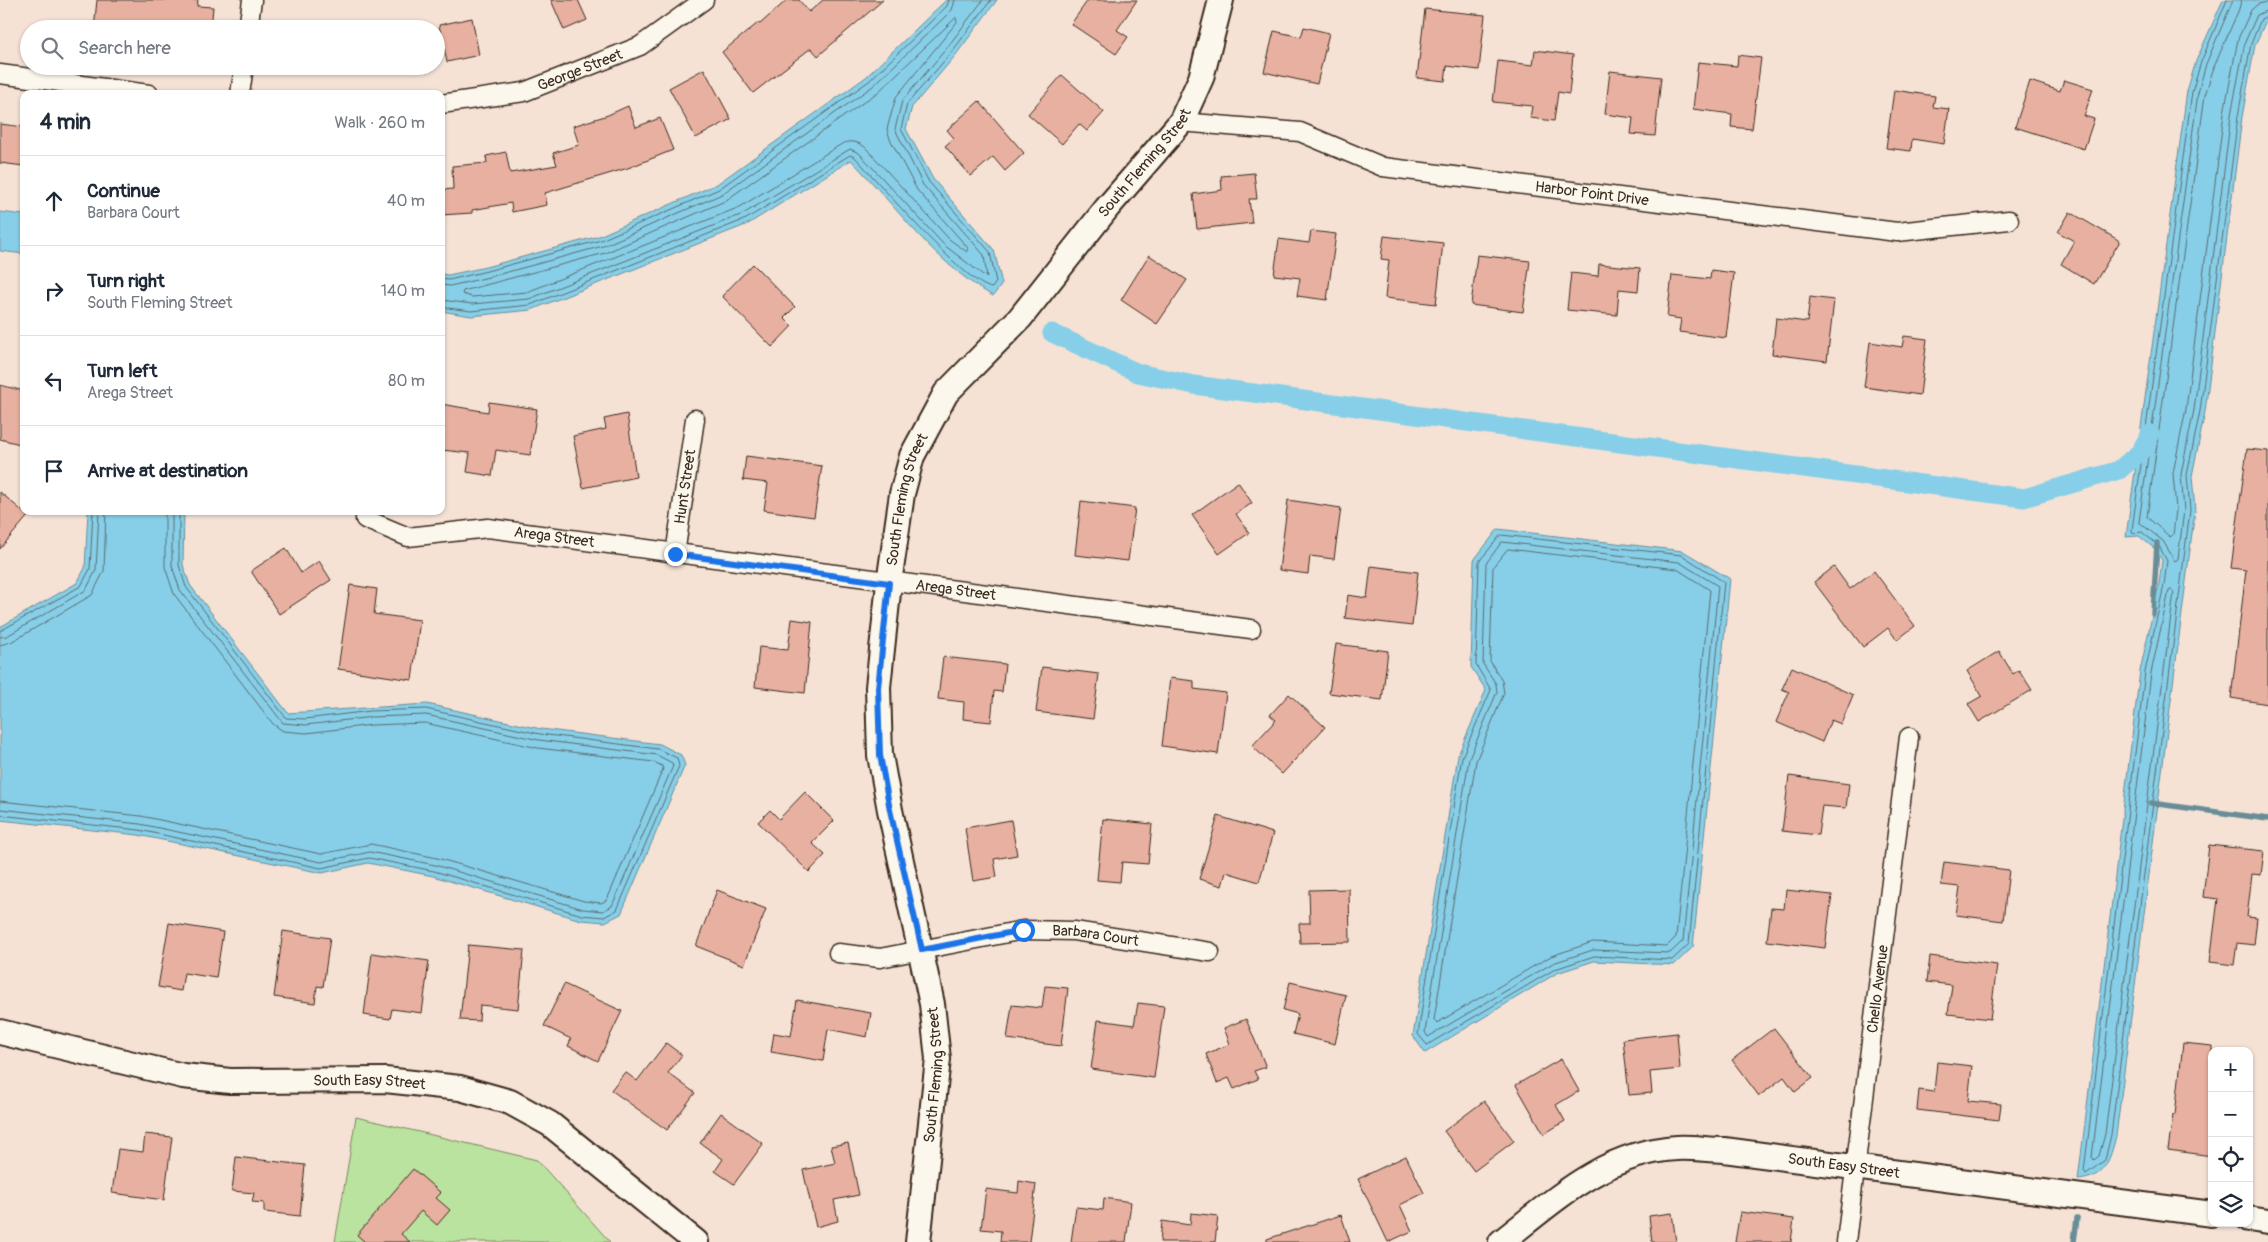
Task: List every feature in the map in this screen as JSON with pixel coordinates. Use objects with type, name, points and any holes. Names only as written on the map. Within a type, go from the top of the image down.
[{"type":"street","points":[[249,20],[252,0]]},
{"type":"street","name":"George Street","points":[[445,103],[524,92],[640,46],[704,0]]},
{"type":"street","name":"South Fleming Street","points":[[918,1242],[938,1059],[932,1004],[922,950],[890,810],[880,755],[878,688],[889,583],[902,494],[912,456],[946,393],[1020,318],[1107,208],[1182,122],[1200,78],[1221,0]]},
{"type":"street","points":[[0,74],[119,90]]},
{"type":"street","points":[[241,90],[243,75]]},
{"type":"street","name":"Harbor Point Drive","points":[[1182,122],[1300,132],[1383,167],[1897,232],[2009,220]]},
{"type":"street","name":"Hunt Street","points":[[675,554],[695,419]]},
{"type":"street","name":"Arega Street","points":[[365,519],[408,537],[488,528],[889,583],[1251,629]]},
{"type":"street","name":"Chello Avenue","points":[[1846,1242],[1857,1168],[1909,737]]},
{"type":"street","name":"Barbara Court","points":[[838,953],[880,958],[1023,930],[1074,931],[1210,952]]},
{"type":"street","name":"South Easy Street","points":[[0,1032],[183,1076],[230,1081],[385,1080],[460,1088],[510,1102],[550,1124],[696,1242]]},
{"type":"street","name":"South Easy Street","points":[[1501,1242],[1582,1179],[1626,1158],[1677,1148],[1724,1150],[2208,1213]]},
{"type":"street","points":[[2253,1220],[2268,1222]]},
{"type":"green space","points":[[356,1117],[537,1160],[610,1242],[335,1242]]},
{"type":"water","points":[[946,0],[997,0],[955,56],[912,107],[906,129],[933,179],[994,250],[1002,284],[993,296],[972,283],[934,251],[851,160],[748,224],[531,310],[471,316],[445,312],[445,275],[486,267],[599,236],[717,184],[866,77]]},
{"type":"water","points":[[2223,0],[2268,0],[2268,16],[2255,45],[2242,117],[2205,412],[2192,476],[2195,510],[2116,1136],[2108,1160],[2100,1172],[2087,1179],[2078,1180],[2140,671],[2159,584],[2162,560],[2155,549],[2139,536],[2126,537],[2187,91],[2196,61]]},
{"type":"water","points":[[0,212],[20,214],[20,254],[0,251]]},
{"type":"water","points":[[88,515],[184,515],[183,565],[190,585],[288,713],[427,704],[541,729],[660,744],[681,755],[685,765],[621,914],[605,922],[581,920],[433,876],[368,863],[322,873],[138,835],[0,820],[0,627],[77,583],[85,568]]},
{"type":"water","points":[[1498,529],[1683,551],[1730,579],[1693,947],[1674,965],[1594,961],[1557,973],[1425,1053],[1413,1036],[1458,755],[1486,690],[1471,667],[1474,560]]},
{"type":"building","points":[[97,0],[198,0],[197,6],[213,7],[212,20],[95,20]]},
{"type":"building","points":[[551,0],[578,0],[587,20],[564,30]]},
{"type":"building","points":[[787,0],[799,0],[809,12],[823,0],[883,0],[818,56],[811,48],[753,93],[722,52],[758,23],[760,24]]},
{"type":"building","points":[[1088,0],[1137,0],[1117,30],[1128,37],[1116,54],[1071,24]]},
{"type":"building","points":[[1425,9],[1485,15],[1479,70],[1447,66],[1445,81],[1417,78]]},
{"type":"building","points":[[472,18],[479,55],[447,62],[445,53],[445,24]]},
{"type":"building","points":[[1304,27],[1329,33],[1317,84],[1264,72],[1274,31],[1301,37]]},
{"type":"building","points":[[1535,50],[1573,55],[1569,94],[1558,92],[1554,121],[1530,118],[1532,106],[1493,102],[1498,61],[1533,65]]},
{"type":"building","points":[[1738,55],[1761,58],[1752,129],[1731,127],[1732,114],[1693,109],[1698,62],[1737,66]]},
{"type":"building","points":[[704,69],[731,119],[696,138],[669,88]]},
{"type":"building","points":[[1610,71],[1661,77],[1655,136],[1631,134],[1633,118],[1605,114]]},
{"type":"building","points":[[1062,75],[1104,112],[1087,131],[1079,124],[1062,144],[1028,114]]},
{"type":"building","points":[[2064,80],[2093,89],[2084,116],[2094,119],[2084,149],[2015,127],[2030,81],[2060,91]]},
{"type":"building","points":[[1894,90],[1935,96],[1933,107],[1949,109],[1944,144],[1912,139],[1911,151],[1886,148]]},
{"type":"building","points":[[979,101],[1024,153],[1005,171],[993,157],[971,176],[945,146],[954,138],[947,130]]},
{"type":"building","points":[[628,106],[636,127],[660,118],[673,150],[628,168],[545,193],[547,205],[512,212],[511,203],[472,210],[472,213],[445,215],[445,190],[453,189],[452,166],[487,163],[486,156],[506,152],[510,173],[557,165],[553,153],[579,145],[573,126],[608,115]]},
{"type":"building","points":[[0,124],[20,126],[20,166],[0,163]]},
{"type":"building","points":[[1254,173],[1257,199],[1249,199],[1252,223],[1197,229],[1193,194],[1222,190],[1221,176]]},
{"type":"building","points":[[2070,212],[2120,241],[2094,284],[2061,264],[2074,241],[2058,232]]},
{"type":"building","points":[[1311,231],[1336,234],[1327,300],[1297,296],[1300,278],[1274,275],[1279,239],[1309,243]]},
{"type":"building","points":[[1384,236],[1443,243],[1436,304],[1385,298],[1389,260],[1381,259]]},
{"type":"building","points":[[1149,255],[1187,280],[1157,324],[1121,300]]},
{"type":"building","points":[[1477,255],[1530,261],[1523,312],[1471,305]]},
{"type":"building","points":[[753,264],[795,307],[784,318],[792,326],[772,347],[722,296]]},
{"type":"building","points":[[1599,264],[1640,268],[1638,291],[1619,289],[1617,315],[1567,310],[1571,273],[1598,276]]},
{"type":"building","points":[[1711,270],[1734,273],[1726,338],[1679,332],[1681,319],[1667,317],[1672,275],[1710,279]]},
{"type":"building","points":[[1810,297],[1834,300],[1827,361],[1772,354],[1776,318],[1807,322]]},
{"type":"building","points":[[1904,336],[1927,339],[1920,395],[1864,387],[1870,342],[1902,347]]},
{"type":"building","points":[[0,385],[20,390],[20,444],[0,439]]},
{"type":"building","points":[[489,402],[537,409],[530,455],[496,450],[492,476],[467,472],[470,453],[445,450],[445,405],[488,412]]},
{"type":"building","points":[[627,414],[636,477],[583,488],[573,436],[606,429],[604,419]]},
{"type":"building","points":[[2247,449],[2268,451],[2268,704],[2231,698],[2246,570],[2231,568]]},
{"type":"building","points":[[746,456],[822,466],[814,517],[764,510],[768,483],[743,480]]},
{"type":"building","points":[[1238,482],[1252,503],[1236,514],[1249,533],[1219,554],[1192,515]]},
{"type":"building","points":[[0,492],[20,509],[20,515],[28,516],[0,549]]},
{"type":"building","points":[[1288,500],[1341,508],[1334,559],[1310,556],[1308,574],[1279,570]]},
{"type":"building","points":[[1081,501],[1135,508],[1128,561],[1075,555]]},
{"type":"building","points":[[286,548],[301,573],[319,561],[331,580],[279,614],[251,571]]},
{"type":"building","points":[[1371,566],[1418,572],[1412,626],[1345,618],[1348,595],[1367,598]]},
{"type":"building","points":[[1834,567],[1850,589],[1874,571],[1915,626],[1897,640],[1888,628],[1863,647],[1814,582]]},
{"type":"building","points":[[350,585],[377,589],[374,614],[420,620],[412,680],[338,669]]},
{"type":"building","points":[[792,619],[812,622],[805,693],[755,687],[759,647],[788,650]]},
{"type":"building","points":[[1336,644],[1388,651],[1382,700],[1329,693]]},
{"type":"building","points":[[1999,651],[2013,674],[2019,670],[2032,690],[1979,722],[1968,704],[1982,696],[1967,671]]},
{"type":"building","points":[[943,657],[1005,664],[1002,692],[994,691],[991,722],[963,719],[964,702],[938,699]]},
{"type":"building","points":[[1042,667],[1099,674],[1093,719],[1036,712]]},
{"type":"building","points":[[1792,667],[1853,695],[1841,724],[1831,720],[1822,742],[1776,722],[1789,692],[1782,689]]},
{"type":"building","points":[[1170,678],[1194,681],[1194,689],[1226,693],[1218,754],[1162,746]]},
{"type":"building","points":[[1289,694],[1325,727],[1282,774],[1252,746],[1276,720],[1270,715]]},
{"type":"building","points":[[1789,776],[1849,784],[1846,808],[1822,806],[1818,835],[1782,831]]},
{"type":"building","points":[[805,792],[834,821],[812,843],[825,855],[809,872],[758,822],[770,810],[779,819]]},
{"type":"building","points":[[1218,816],[1273,833],[1259,882],[1226,872],[1222,886],[1199,879]]},
{"type":"building","points":[[1103,819],[1152,824],[1148,864],[1122,862],[1120,882],[1097,880]]},
{"type":"building","points":[[1011,820],[1017,855],[994,859],[997,877],[973,881],[965,828]]},
{"type":"building","points":[[2209,845],[2264,851],[2261,875],[2252,874],[2247,917],[2257,918],[2254,945],[2237,943],[2234,965],[2210,962],[2218,899],[2203,897]]},
{"type":"building","points":[[1944,862],[2009,870],[2003,921],[1956,915],[1960,887],[1941,885]]},
{"type":"building","points":[[1349,889],[1350,942],[1300,943],[1299,923],[1310,923],[1309,890]]},
{"type":"building","points":[[717,890],[766,909],[744,965],[696,946]]},
{"type":"building","points":[[1786,890],[1832,895],[1825,948],[1767,941],[1771,908],[1784,909]]},
{"type":"building","points":[[169,923],[223,932],[216,978],[184,973],[181,991],[158,987]]},
{"type":"building","points":[[283,931],[330,938],[323,987],[317,986],[315,1003],[274,997]]},
{"type":"building","points":[[468,945],[524,950],[518,1009],[480,1005],[479,1021],[460,1020]]},
{"type":"building","points":[[372,953],[429,961],[422,1013],[392,1009],[390,1019],[364,1015]]},
{"type":"building","points":[[1930,956],[1997,965],[1990,1019],[1948,1014],[1952,985],[1927,982]]},
{"type":"building","points":[[1290,982],[1346,995],[1335,1044],[1293,1034],[1298,1014],[1283,1010]]},
{"type":"building","points":[[564,984],[622,1011],[598,1061],[568,1046],[571,1039],[544,1026]]},
{"type":"building","points":[[1045,986],[1068,988],[1061,1046],[1007,1039],[1012,1005],[1042,1008]]},
{"type":"building","points":[[797,1000],[871,1013],[867,1037],[828,1029],[823,1061],[771,1052],[774,1033],[791,1036]]},
{"type":"building","points":[[1138,1003],[1164,1006],[1154,1078],[1091,1069],[1098,1020],[1134,1025]]},
{"type":"building","points":[[1246,1019],[1266,1067],[1254,1071],[1258,1079],[1234,1089],[1229,1078],[1217,1083],[1206,1054],[1230,1044],[1224,1028]]},
{"type":"building","points":[[1774,1028],[1813,1078],[1795,1092],[1784,1077],[1759,1096],[1732,1060]]},
{"type":"building","points":[[1677,1033],[1680,1069],[1650,1072],[1652,1093],[1629,1095],[1623,1039]]},
{"type":"building","points":[[666,1043],[682,1055],[668,1073],[695,1093],[667,1130],[611,1090],[625,1072],[637,1081]]},
{"type":"building","points":[[2183,1043],[2212,1046],[2208,1047],[2208,1155],[2168,1150],[2173,1115],[2175,1115]]},
{"type":"building","points":[[1561,1059],[1579,1091],[1556,1105],[1565,1121],[1544,1134],[1516,1085]]},
{"type":"building","points":[[1937,1062],[1972,1066],[1968,1101],[2001,1104],[1999,1120],[1917,1110],[1919,1090],[1934,1092]]},
{"type":"building","points":[[1484,1101],[1514,1141],[1474,1171],[1444,1131]]},
{"type":"building","points":[[721,1113],[763,1144],[734,1184],[715,1171],[723,1159],[700,1143]]},
{"type":"building","points":[[145,1134],[172,1137],[164,1200],[112,1193],[118,1149],[143,1152]]},
{"type":"building","points":[[848,1143],[859,1195],[834,1200],[838,1221],[816,1227],[803,1170],[835,1163],[831,1146]]},
{"type":"building","points":[[1406,1156],[1424,1193],[1400,1205],[1412,1231],[1388,1242],[1358,1179]]},
{"type":"building","points":[[236,1157],[305,1165],[300,1216],[264,1212],[264,1203],[252,1202],[254,1193],[232,1191]]},
{"type":"building","points":[[413,1169],[441,1193],[436,1198],[450,1210],[437,1225],[421,1211],[401,1234],[410,1242],[365,1242],[357,1235]]},
{"type":"building","points":[[1019,1181],[1036,1184],[1029,1242],[1000,1242],[1001,1231],[981,1229],[986,1189],[1018,1193]]},
{"type":"building","points":[[1104,1198],[1131,1202],[1126,1242],[1071,1242],[1076,1207],[1103,1210]]},
{"type":"building","points":[[1740,1212],[1794,1219],[1791,1242],[1735,1242]]},
{"type":"building","points":[[1191,1213],[1218,1216],[1215,1242],[1160,1242],[1162,1221],[1190,1225]]},
{"type":"building","points":[[1672,1213],[1676,1242],[1652,1242],[1649,1216]]},
{"type":"building","points":[[1341,1215],[1350,1242],[1267,1242],[1267,1239]]},
{"type":"waterway","points":[[1052,333],[1138,373],[1194,385],[2024,498],[2119,470],[2140,452],[2150,434]]},
{"type":"waterway","points":[[2153,614],[2157,543]]},
{"type":"waterway","points":[[2151,803],[2268,819]]},
{"type":"waterway","points":[[2074,1242],[2077,1218]]},
{"type":"route","points":[[675,554],[889,583],[878,688],[880,755],[890,810],[922,950],[1023,930]]}]
